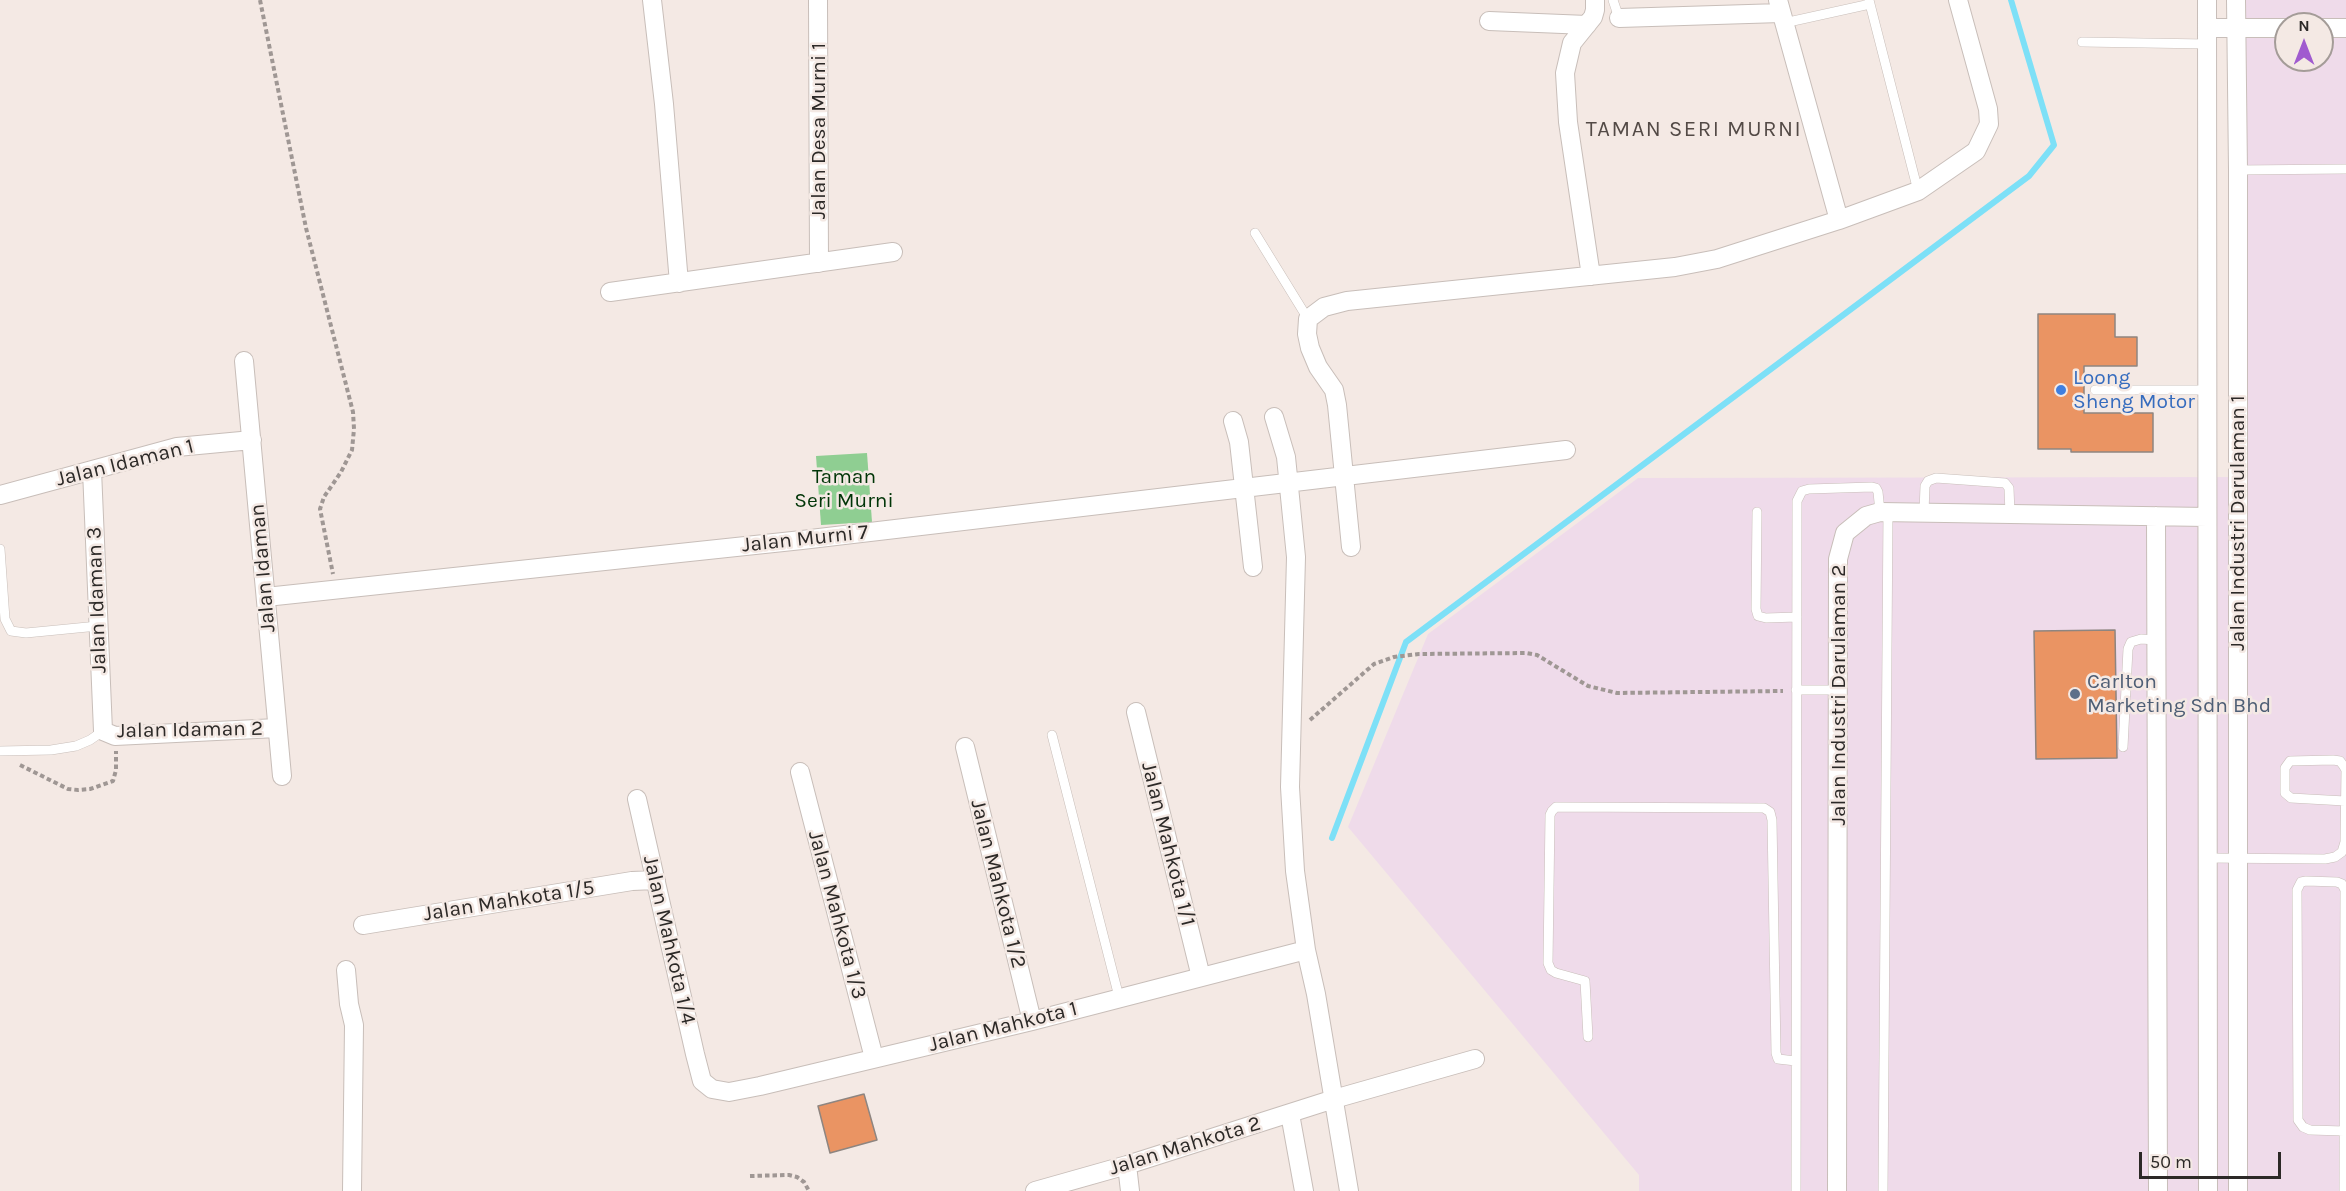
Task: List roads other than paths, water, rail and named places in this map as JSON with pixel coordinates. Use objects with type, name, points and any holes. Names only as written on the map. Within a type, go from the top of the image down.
[{"type":"street","points":[[652,0],[664,104],[679,283]]},
{"type":"street","name":"Jalan Desa Murni 1","points":[[818,0],[819,263]]},
{"type":"street","points":[[1591,276],[1568,122],[1565,73],[1572,43],[1587,25],[1595,10],[1595,0]]},
{"type":"street","points":[[1351,547],[1337,405],[1334,390],[1318,367],[1310,348],[1307,334],[1308,319],[1324,307],[1347,302],[1675,267],[1717,259],[1839,220],[1918,191],[1976,151],[1989,124],[1988,109],[1958,0]]},
{"type":"street","name":"Jalan Industri Darulaman 1","points":[[2207,0],[2208,1191]]},
{"type":"street","name":"Jalan Industri Darulaman 1","points":[[2236,0],[2238,1191]]},
{"type":"street","points":[[1619,18],[1781,12],[1839,220]]},
{"type":"street","points":[[1489,21],[1587,25]]},
{"type":"street","points":[[2208,36],[2236,28],[2274,28]]},
{"type":"street","points":[[610,292],[893,252]]},
{"type":"street","name":"Jalan Idaman","points":[[244,361],[282,776]]},
{"type":"street","points":[[1274,417],[1284,448],[1290,482],[1296,557],[1290,787],[1294,871],[1348,1191]]},
{"type":"street","points":[[1233,421],[1239,442],[1253,567]]},
{"type":"street","name":"Jalan Idaman 1","points":[[0,495],[177,447],[252,440]]},
{"type":"street","name":"Jalan Murni 7","points":[[266,597],[801,540],[1566,450]]},
{"type":"street","name":"Jalan Idaman 3","points":[[92,470],[98,626],[109,733]]},
{"type":"street","name":"Jalan Industri Darulaman 2","points":[[1838,1191],[1838,559],[1845,533],[1866,516],[1884,512],[2207,517]]},
{"type":"street","points":[[2156,516],[2158,1191]]},
{"type":"street","name":"Jalan Mahkota 1/1","points":[[1136,712],[1201,977]]},
{"type":"street","name":"Jalan Idaman 2","points":[[109,733],[277,728]]},
{"type":"street","name":"Jalan Mahkota 1/2","points":[[965,747],[1032,1021]]},
{"type":"street","name":"Jalan Mahkota 1/3","points":[[800,772],[874,1058]]},
{"type":"street","name":"Jalan Mahkota 1/4","points":[[637,799],[702,1081]]},
{"type":"street","name":"Jalan Mahkota 1/5","points":[[363,925],[632,881],[656,880]]},
{"type":"street","name":"Jalan Mahkota 1","points":[[702,1081],[712,1089],[729,1092],[1032,1021],[1306,950]]},
{"type":"street","points":[[346,970],[349,1004],[354,1025],[352,1191]]},
{"type":"street","name":"Jalan Mahkota 2","points":[[1035,1191],[1127,1165],[1334,1099],[1474,1059]]},
{"type":"street","points":[[1290,1114],[1304,1191]]},
{"type":"street","points":[[1127,1165],[1130,1191]]},
{"type":"lane","points":[[1613,0],[1619,18]]},
{"type":"lane","points":[[1781,12],[1870,2],[1918,191]]},
{"type":"lane","points":[[2082,42],[2208,36]]},
{"type":"lane","points":[[2238,170],[2346,169]]},
{"type":"lane","points":[[1255,233],[1308,319]]},
{"type":"lane","points":[[2095,390],[2207,390]]},
{"type":"lane","points":[[1924,512],[1924,486],[1928,481],[1936,478],[2005,483],[2009,488],[2010,514]]},
{"type":"lane","points":[[1796,1191],[1797,501],[1799,495],[1809,489],[1872,487],[1878,492],[1884,512],[1883,1191]]},
{"type":"lane","points":[[1757,512],[1756,609],[1758,616],[1797,617]]},
{"type":"lane","points":[[0,549],[5,619],[11,632],[26,633],[98,626]]},
{"type":"lane","points":[[2124,747],[2128,649],[2131,642],[2141,639],[2156,640]]},
{"type":"lane","points":[[1796,690],[1838,690]]},
{"type":"lane","points":[[0,751],[51,750],[76,746],[109,733]]},
{"type":"lane","points":[[1052,735],[1119,998]]},
{"type":"lane","points":[[2207,858],[2325,859],[2335,857],[2342,852],[2345,842],[2346,770],[2340,761],[2294,759],[2285,768],[2285,793],[2291,798],[2345,801]]},
{"type":"lane","points":[[1588,1037],[1585,981],[1556,974],[1548,963],[1550,815],[1552,811],[1556,807],[1764,808],[1770,812],[1772,820],[1776,1053],[1778,1059],[1797,1061]]},
{"type":"lane","points":[[2344,1131],[2310,1130],[2303,1127],[2298,1120],[2297,890],[2301,882],[2337,882],[2342,884],[2345,890],[2344,1191]]},
{"type":"waterway","points":[[1332,838],[1406,642],[2029,176],[2054,145],[2011,0]]},
{"type":"place","name":"Loong Sheng Motor","points":[[2061,390]]},
{"type":"place","name":"Carlton Marketing Sdn Bhd","points":[[2075,694]]},
{"type":"district","name":"TAMAN SERI MURNI","points":[[1694,130]]},
{"type":"park label","name":"Taman Seri Murni","points":[[844,489]]}]
